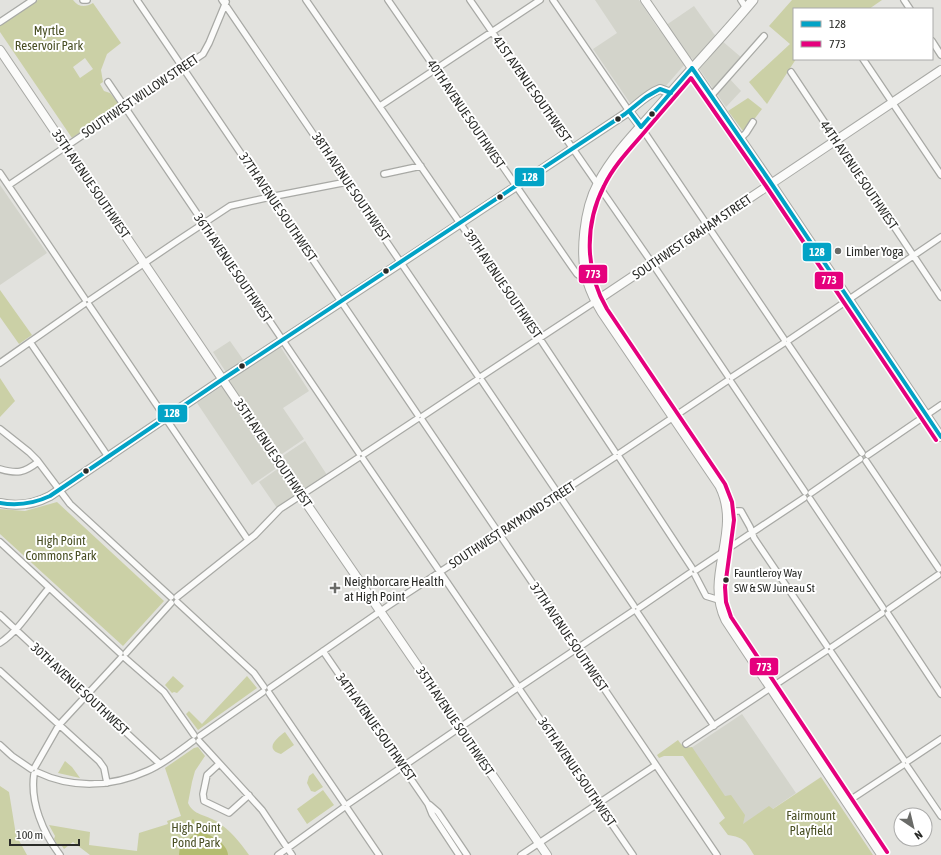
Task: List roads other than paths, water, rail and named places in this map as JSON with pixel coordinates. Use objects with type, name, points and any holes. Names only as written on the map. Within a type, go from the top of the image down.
[{"type":"main road","points":[[645,0],[771,183],[941,437]]},
{"type":"main road","points":[[753,0],[618,154],[598,184],[587,217],[584,247],[587,281],[596,301],[720,486],[724,495],[728,513],[728,528],[719,582],[719,600],[721,611],[730,628],[882,855]]},
{"type":"main road","name":"35TH AVENUE SOUTHWEST","points":[[0,50],[547,855]]},
{"type":"main road","name":"SOUTHWEST GRAHAM STREET","points":[[596,301],[941,70]]},
{"type":"main road","points":[[0,503],[22,506],[40,502],[59,491],[223,379],[516,187],[629,111],[656,90],[671,93]]},
{"type":"main road","points":[[629,111],[641,127]]},
{"type":"main road","points":[[0,499],[12,501],[26,500],[59,491]]},
{"type":"street","points":[[0,22],[33,0]]},
{"type":"street","name":"37TH AVENUE SOUTHWEST","points":[[137,0],[717,855]]},
{"type":"street","name":"39TH AVENUE SOUTHWEST","points":[[306,0],[540,339],[693,572],[706,596],[719,600]]},
{"type":"street","name":"40TH AVENUE SOUTHWEST","points":[[388,0],[516,187],[578,274],[587,281]]},
{"type":"street","name":"41ST AVENUE SOUTHWEST","points":[[470,0],[598,184],[941,694]]},
{"type":"street","points":[[380,106],[540,0]]},
{"type":"street","points":[[553,0],[629,111]]},
{"type":"street","points":[[740,0],[746,8]]},
{"type":"street","name":"SOUTHWEST WILLOW STREET","points":[[9,186],[205,52],[225,1]]},
{"type":"street","name":"38TH AVENUE SOUTHWEST","points":[[225,1],[714,726]]},
{"type":"street","points":[[711,96],[764,36]]},
{"type":"street","points":[[933,43],[941,55]]},
{"type":"street","points":[[864,60],[941,175]]},
{"type":"street","name":"44TH AVENUE SOUTHWEST","points":[[791,72],[941,297]]},
{"type":"street","name":"36TH AVENUE SOUTHWEST","points":[[108,82],[633,855]]},
{"type":"street","points":[[740,139],[753,122]]},
{"type":"street","points":[[641,127],[709,226],[940,572],[829,649],[686,744]]},
{"type":"street","points":[[384,174],[421,166]]},
{"type":"street","points":[[0,173],[248,540]]},
{"type":"street","points":[[0,363],[144,263],[232,205],[347,182]]},
{"type":"street","name":"SOUTHWEST RAYMOND STREET","points":[[0,745],[12,756],[34,771],[49,778],[71,783],[107,783],[148,771],[381,611],[617,455],[941,237]]},
{"type":"street","points":[[572,266],[578,267],[585,264]]},
{"type":"street","name":"SOUTHWEST GRAHAM STREET","points":[[34,771],[59,725],[174,600],[248,540],[280,509],[596,301]]},
{"type":"street","points":[[30,342],[109,458]]},
{"type":"street","points":[[278,855],[345,806],[459,727],[941,406]]},
{"type":"street","points":[[0,429],[29,452],[70,504],[254,673],[379,855]]},
{"type":"street","points":[[0,469],[14,472],[25,471],[38,462]]},
{"type":"street","points":[[728,513],[737,511],[741,512],[754,538],[941,816]]},
{"type":"street","points":[[0,542],[164,692],[196,738],[262,810],[292,855]]},
{"type":"street","points":[[0,643],[15,630],[49,588]]},
{"type":"street","name":"30TH AVENUE SOUTHWEST","points":[[0,615],[160,764]]},
{"type":"street","name":"34TH AVENUE SOUTHWEST","points":[[323,651],[428,804],[436,820],[459,855]]},
{"type":"street","points":[[0,671],[101,764],[106,773],[107,783]]},
{"type":"street","points":[[847,802],[941,739]]},
{"type":"street","points":[[219,764],[207,775],[203,794],[204,801],[229,813],[249,795]]},
{"type":"street","points":[[521,855],[656,764]]},
{"type":"street","points":[[34,771],[32,783],[33,792],[41,822],[51,842],[60,855]]},
{"type":"street","name":"34TH AVENUE SOUTHWEST","points":[[428,804],[438,812],[467,855]]},
{"type":"waterway","points":[[193,820],[193,827],[196,833]]},
{"type":"place","name":"Limber Yoga","points":[[838,251]]},
{"type":"place","name":"Fauntleroy Way SW & SW Juneau St","points":[[726,580]]},
{"type":"place","name":"Neighborcare Health at High Point","points":[[335,588]]},
{"type":"park label","name":"Myrtle Reservoir Park","points":[[49,38]]},
{"type":"park label","name":"High Point Commons Park","points":[[61,548]]},
{"type":"park label","name":"Fairmount Playfield","points":[[811,822]]},
{"type":"park label","name":"High Point Pond Park","points":[[196,834]]}]
